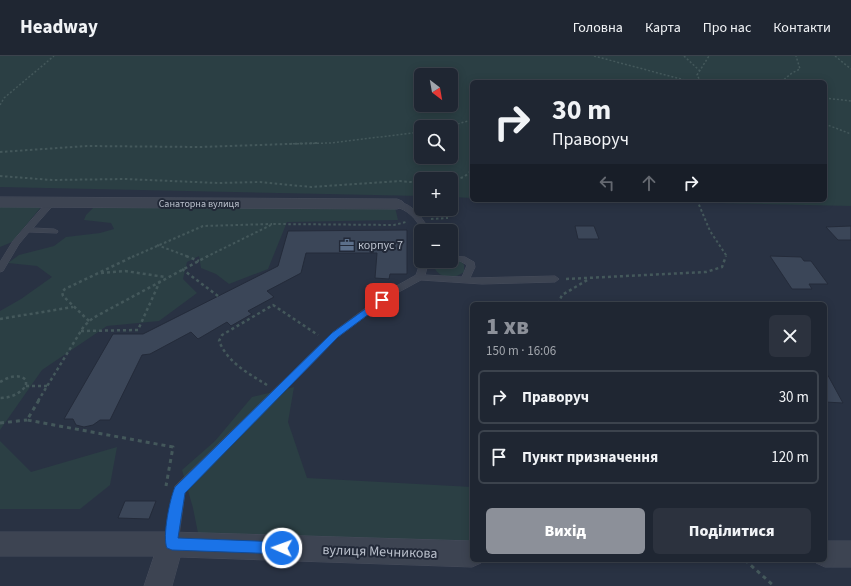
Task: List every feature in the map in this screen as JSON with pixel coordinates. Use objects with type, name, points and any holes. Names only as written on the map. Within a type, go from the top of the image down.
[{"type":"street","name":"Санаторна вулиця","points":[[0,202],[397,204]]},
{"type":"street","name":"вулиця Мечникова","points":[[0,544],[172,544],[470,554]]},
{"type":"street","points":[[158,586],[172,544]]},
{"type":"lane","points":[[0,270],[16,243],[52,202]]},
{"type":"lane","points":[[397,204],[412,210],[422,224]]},
{"type":"lane","points":[[27,230],[54,231]]},
{"type":"lane","points":[[458,259],[471,264],[465,280]]},
{"type":"lane","points":[[420,277],[423,268]]},
{"type":"lane","points":[[172,544],[179,490],[335,335],[394,291],[420,277],[482,281],[555,278]]},
{"type":"path","points":[[0,105],[4,98],[54,56]]},
{"type":"path","points":[[594,56],[684,80]]},
{"type":"path","points":[[684,56],[700,71]]},
{"type":"path","points":[[700,80],[697,75],[709,56]]},
{"type":"path","points":[[783,80],[800,69],[796,56]]},
{"type":"path","points":[[835,56],[851,69]]},
{"type":"path","points":[[827,98],[851,101]]},
{"type":"path","points":[[458,124],[470,121]]},
{"type":"path","points":[[827,125],[851,134]]},
{"type":"path","points":[[0,152],[87,146],[201,147],[330,143],[414,133]]},
{"type":"path","points":[[458,179],[464,177],[470,172]]},
{"type":"path","points":[[0,176],[52,180],[125,179],[218,183],[260,182],[311,188],[400,181],[414,182]]},
{"type":"path","points":[[555,278],[590,278],[706,272],[722,267],[726,255],[710,231],[698,202]]},
{"type":"path","points":[[89,321],[63,296],[62,292],[69,287],[157,245],[202,226],[273,224],[394,224],[448,218]]},
{"type":"path","points":[[27,420],[81,331],[89,321],[182,269],[273,224]]},
{"type":"path","points":[[157,245],[199,261]]},
{"type":"path","points":[[182,269],[218,296]]},
{"type":"path","points":[[98,273],[125,271],[166,278]]},
{"type":"path","points":[[559,302],[562,295],[590,278]]},
{"type":"path","points":[[81,331],[138,330],[160,281]]},
{"type":"path","points":[[278,392],[228,358],[222,350],[219,341],[222,335],[273,305],[329,342]]},
{"type":"path","points":[[0,319],[74,307]]},
{"type":"path","points":[[0,382],[11,377],[18,376],[24,377],[26,380],[26,386]]},
{"type":"path","points":[[0,398],[17,394],[26,386],[47,386]]},
{"type":"path","points":[[0,422],[27,420],[173,448],[165,486],[179,490]]},
{"type":"path","points":[[747,562],[774,586]]},
{"type":"green space","points":[[0,56],[851,56],[851,206],[669,202],[827,202],[827,80],[470,80],[470,198],[458,197],[458,172],[414,172],[414,196],[0,187]]},
{"type":"green space","points":[[0,203],[41,207],[12,242],[0,247]]},
{"type":"green space","points":[[95,206],[395,207],[398,220],[287,222],[268,269],[229,284],[216,274],[201,268],[199,256],[187,262],[183,279],[197,293],[159,321],[107,326],[42,370],[0,430],[0,311],[21,299],[52,277],[37,266],[8,263],[19,255],[54,246],[66,237],[100,233],[114,229],[111,223],[84,220],[86,215]]},
{"type":"green space","points":[[458,260],[461,261],[464,265],[464,272],[452,277],[441,275],[435,269],[458,268]]},
{"type":"green space","points":[[294,387],[288,422],[307,478],[470,487],[470,544],[199,538],[193,508],[182,470],[215,441],[252,397]]},
{"type":"green space","points":[[0,441],[31,472],[117,447],[110,485],[80,509],[0,509]]},
{"type":"building","points":[[575,226],[594,226],[599,239],[578,239]]},
{"type":"building","points":[[851,226],[851,240],[838,240],[826,227]]},
{"type":"building","points":[[407,230],[407,274],[390,274],[389,279],[375,278],[377,253],[306,253],[301,273],[267,291],[274,297],[248,311],[252,314],[231,326],[227,322],[198,339],[191,332],[150,354],[142,355],[110,420],[100,420],[93,425],[84,427],[76,425],[73,419],[64,419],[113,334],[143,334],[278,266],[288,231]]},
{"type":"building","points":[[770,256],[801,257],[804,261],[811,261],[828,284],[809,284],[812,289],[792,289]]},
{"type":"building","points":[[827,374],[843,403],[827,402]]},
{"type":"building","points":[[125,501],[156,501],[149,519],[118,518]]},
{"type":"place","name":"корпус 7","points":[[347,245]]},
{"type":"route","points":[[282,548],[172,544],[179,490],[335,335],[382,300]]}]
